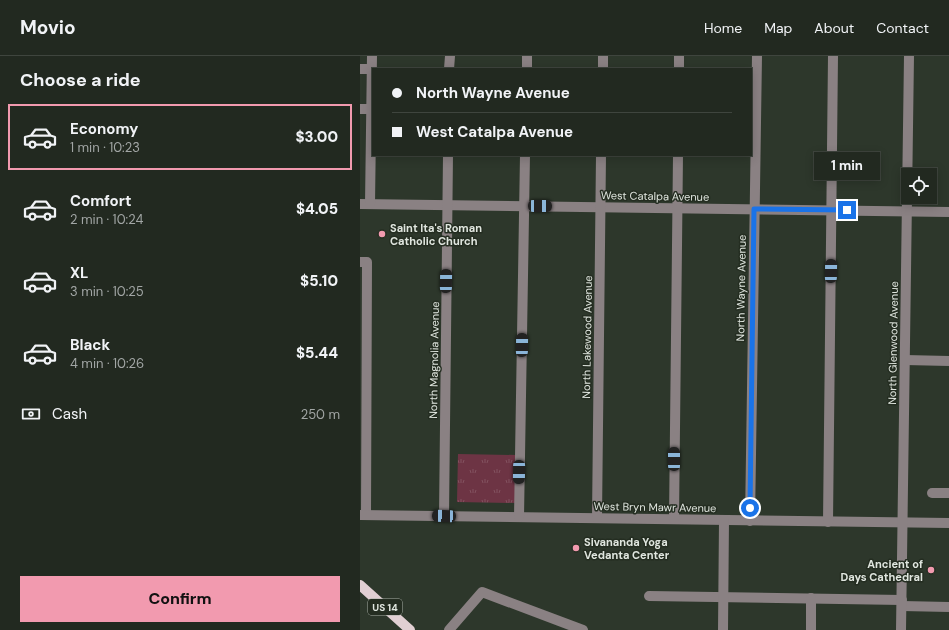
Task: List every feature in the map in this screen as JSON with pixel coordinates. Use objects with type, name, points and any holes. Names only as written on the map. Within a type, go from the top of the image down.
[{"type":"main road","name":"US 14","points":[[360,585],[410,630]]},
{"type":"street","points":[[365,204],[371,109],[372,56]]},
{"type":"street","points":[[449,68],[450,56]]},
{"type":"street","points":[[527,56],[527,68]]},
{"type":"street","points":[[603,56],[603,68]]},
{"type":"street","points":[[679,56],[679,68]]},
{"type":"street","name":"North Wayne Avenue","points":[[750,521],[757,56]]},
{"type":"street","points":[[828,522],[833,56]]},
{"type":"street","name":"North Glenwood Avenue","points":[[901,630],[909,56]]},
{"type":"street","points":[[360,69],[372,69]]},
{"type":"street","points":[[360,109],[371,109]]},
{"type":"street","name":"North Magnolia Avenue","points":[[444,516],[448,156]]},
{"type":"street","points":[[518,517],[525,156]]},
{"type":"street","name":"North Lakewood Avenue","points":[[597,518],[602,156]]},
{"type":"street","points":[[674,519],[678,156]]},
{"type":"street","name":"West Catalpa Avenue","points":[[365,204],[949,212]]},
{"type":"street","points":[[360,262],[367,262],[363,515]]},
{"type":"street","points":[[905,360],[949,361]]},
{"type":"street","points":[[932,493],[949,493]]},
{"type":"street","name":"West Bryn Mawr Avenue","points":[[363,515],[949,523]]},
{"type":"street","points":[[722,630],[724,520]]},
{"type":"street","points":[[449,630],[482,592],[583,630]]},
{"type":"street","points":[[649,596],[811,598],[949,607]]},
{"type":"street","points":[[811,598],[811,630]]},
{"type":"green space","points":[[458,454],[516,455],[516,503],[457,502]]},
{"type":"place","name":"Saint Ita's Roman Catholic Church","points":[[382,234]]},
{"type":"place","name":"Sivananda Yoga Vedanta Center","points":[[576,548]]},
{"type":"place","name":"Ancient of Days Cathedral","points":[[931,570]]},
{"type":"route","points":[[750,508],[754,209],[847,210]]}]
